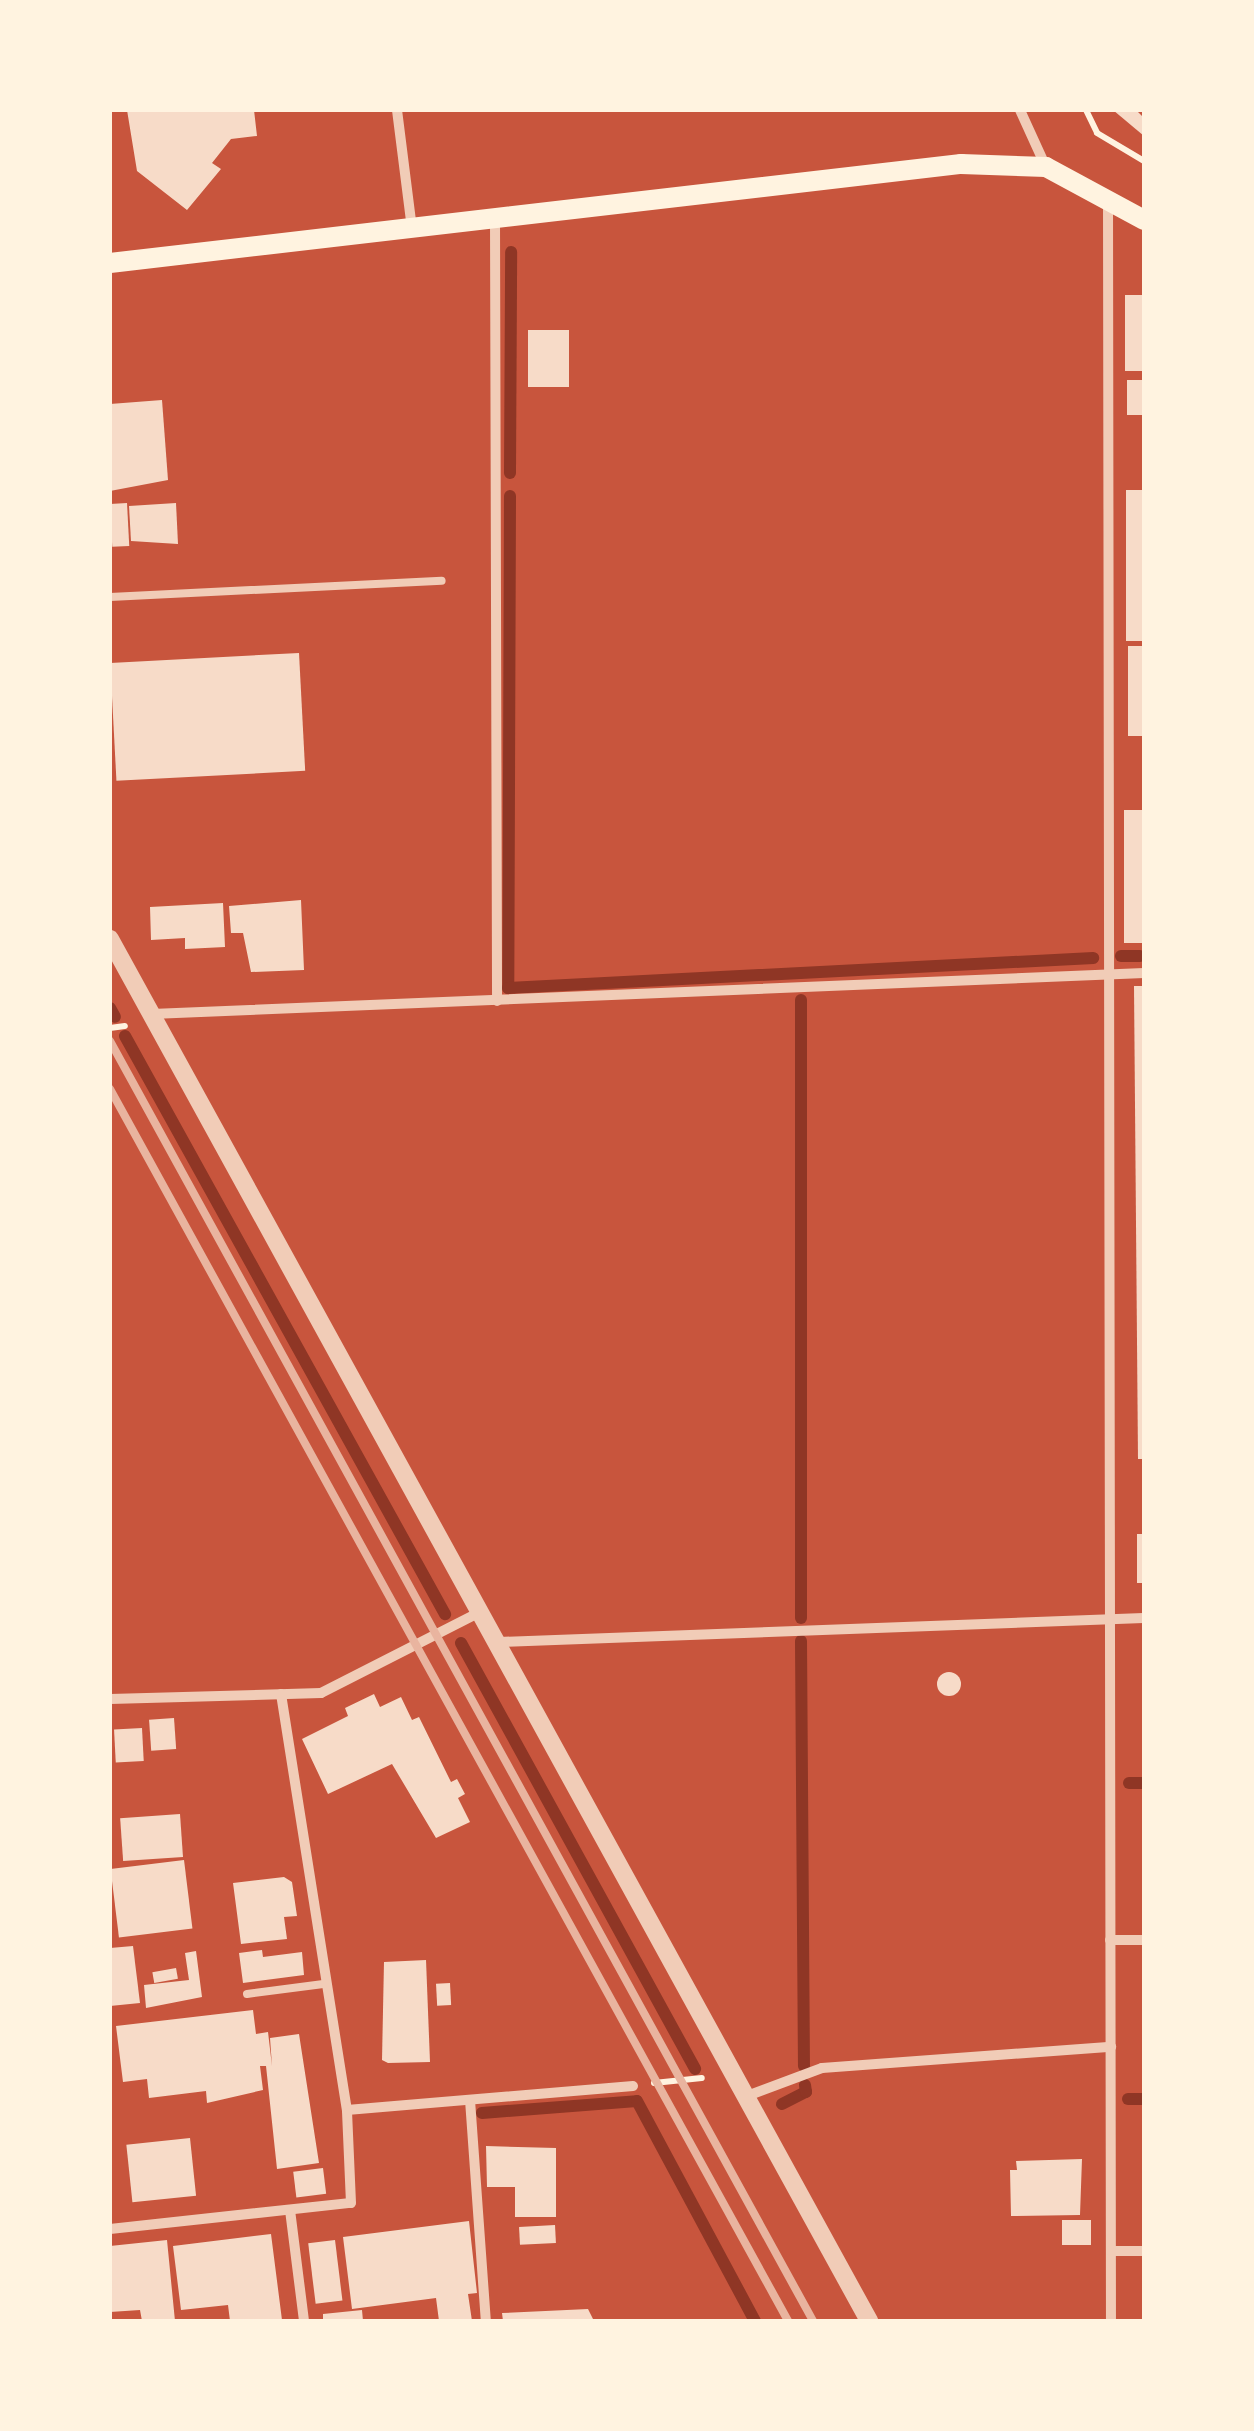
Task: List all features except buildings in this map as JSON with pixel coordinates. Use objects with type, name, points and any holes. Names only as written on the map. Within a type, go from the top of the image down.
[{"type":"main road","points":[[110,263],[961,164],[1046,167],[1144,220]]},
{"type":"street","points":[[398,110],[412,230]]},
{"type":"street","points":[[1020,110],[1046,167]]},
{"type":"street","points":[[1108,199],[1111,2321]]},
{"type":"street","points":[[495,220],[497,1001]]},
{"type":"street","points":[[110,939],[870,2321]]},
{"type":"street","points":[[152,1014],[1144,974]]},
{"type":"street","points":[[110,1700],[321,1693],[481,1611]]},
{"type":"street","points":[[500,1642],[1144,1618]]},
{"type":"street","points":[[110,2229],[351,2203],[346,2110],[323,1984],[281,1694]]},
{"type":"street","points":[[1110,1940],[1144,1940]]},
{"type":"street","points":[[747,2096],[822,2068],[1111,2048]]},
{"type":"street","points":[[346,2110],[633,2086]]},
{"type":"street","points":[[470,2100],[486,2321]]},
{"type":"street","points":[[290,2210],[304,2321]]},
{"type":"street","points":[[1111,2251],[1144,2251]]},
{"type":"lane","points":[[110,597],[442,581]]},
{"type":"lane","points":[[247,1994],[323,1984]]},
{"type":"path","points":[[1086,110],[1097,133],[1144,161]]},
{"type":"path","points":[[633,2086],[735,2075]]},
{"type":"waterway","points":[[510,473],[511,252]]},
{"type":"waterway","points":[[510,496],[508,988],[1093,958]]},
{"type":"waterway","points":[[1121,956],[1140,956]]},
{"type":"waterway","points":[[801,1000],[801,1618]]},
{"type":"waterway","points":[[110,1008],[115,1017]]},
{"type":"waterway","points":[[125,1036],[445,1614]]},
{"type":"waterway","points":[[801,1641],[804,2066]]},
{"type":"waterway","points":[[461,1643],[695,2069]]},
{"type":"waterway","points":[[1129,1783],[1144,1783]]},
{"type":"waterway","points":[[782,2104],[806,2092],[805,2085]]},
{"type":"waterway","points":[[1128,2099],[1144,2099]]},
{"type":"waterway","points":[[482,2113],[637,2101],[755,2321]]},
{"type":"railway","points":[[110,1041],[813,2321]]},
{"type":"railway","points":[[110,1089],[788,2321]]}]
